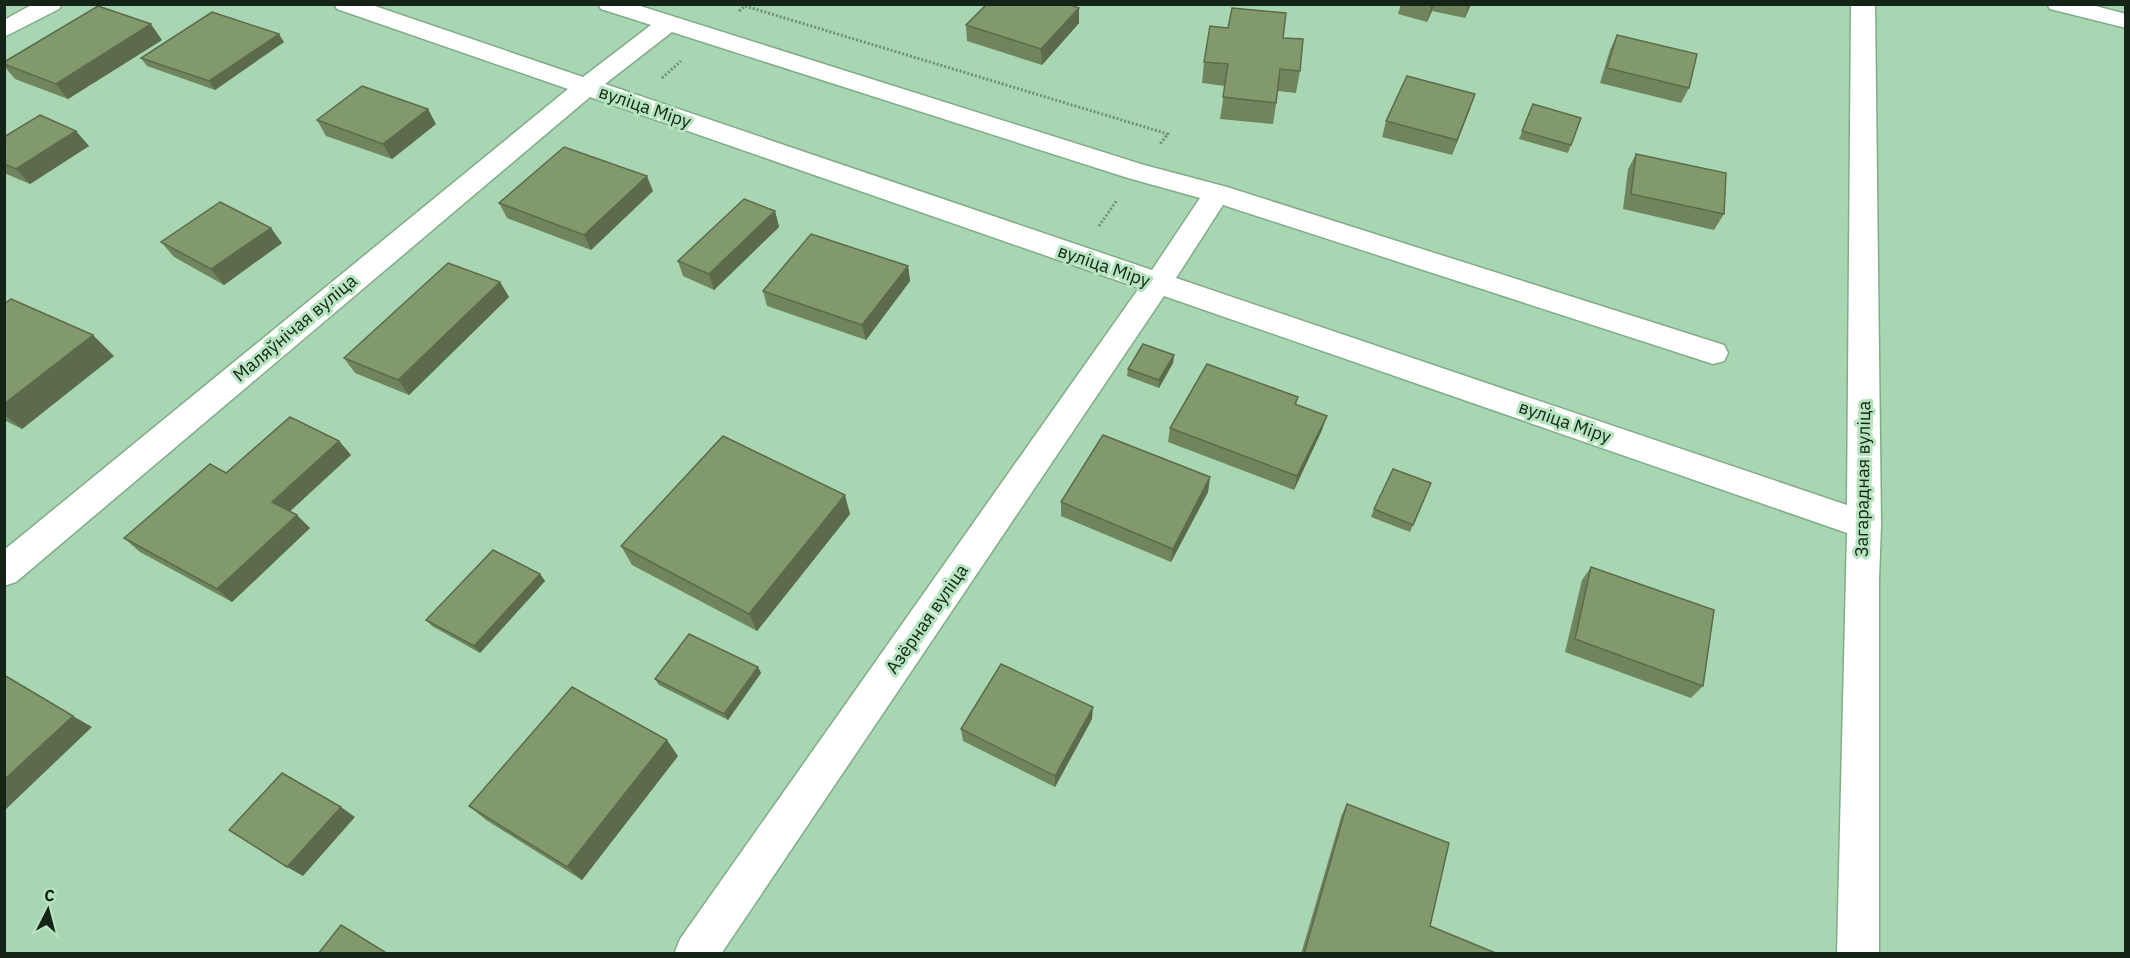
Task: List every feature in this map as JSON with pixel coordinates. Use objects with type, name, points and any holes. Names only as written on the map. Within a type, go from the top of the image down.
[{"type":"street","points":[[4,30],[51,4]]},
{"type":"street","name":"вуліца Міру","points":[[345,4],[1864,525]]},
{"type":"street","points":[[609,4],[1126,169],[1216,193],[1713,353]]},
{"type":"street","name":"Загарадная вуліца","points":[[1857,954],[1861,580],[1864,525],[1863,4]]},
{"type":"street","points":[[2058,4],[2126,21]]},
{"type":"street","name":"Маляўнічая вуліца","points":[[4,572],[549,116],[667,24]]},
{"type":"street","name":"Азёрная вуліца","points":[[695,954],[1158,284],[1216,193]]},
{"type":"building","points":[[987,4],[1068,4],[1079,8],[1041,49],[966,25]]},
{"type":"building","points":[[98,6],[151,24],[56,84],[4,64],[4,62]]},
{"type":"building","points":[[1232,8],[1286,13],[1283,38],[1303,39],[1300,71],[1280,69],[1276,103],[1223,97],[1228,64],[1204,62],[1210,26],[1228,28]]},
{"type":"building","points":[[212,12],[279,34],[209,81],[141,58]]},
{"type":"building","points":[[1617,35],[1697,54],[1689,88],[1607,68]]},
{"type":"building","points":[[1407,76],[1475,94],[1457,140],[1386,121]]},
{"type":"building","points":[[362,86],[428,109],[383,144],[317,120]]},
{"type":"building","points":[[1533,104],[1581,118],[1571,145],[1522,131]]},
{"type":"building","points":[[40,115],[76,131],[16,169],[4,164],[4,137]]},
{"type":"building","points":[[564,147],[647,176],[584,235],[499,203]]},
{"type":"building","points":[[1636,154],[1726,173],[1724,214],[1631,194]]},
{"type":"building","points":[[744,199],[775,211],[709,274],[678,261]]},
{"type":"building","points":[[220,202],[271,228],[211,269],[161,242]]},
{"type":"building","points":[[811,234],[908,266],[862,325],[763,291]]},
{"type":"building","points":[[448,263],[500,282],[398,380],[344,358]]},
{"type":"building","points":[[11,299],[93,335],[4,404],[4,304]]},
{"type":"building","points":[[1143,344],[1174,355],[1159,380],[1128,369]]},
{"type":"building","points":[[1207,364],[1298,397],[1295,404],[1327,416],[1297,476],[1170,428]]},
{"type":"building","points":[[290,417],[339,441],[272,502],[297,515],[217,589],[124,538],[210,464],[226,473]]},
{"type":"building","points":[[1103,435],[1210,477],[1173,549],[1061,502]]},
{"type":"building","points":[[723,436],[845,495],[749,614],[621,546]]},
{"type":"building","points":[[1393,469],[1431,483],[1413,525],[1374,509]]},
{"type":"building","points":[[493,550],[540,574],[474,646],[426,620]]},
{"type":"building","points":[[1591,567],[1714,610],[1703,686],[1575,639]]},
{"type":"building","points":[[689,634],[758,667],[724,714],[655,679]]},
{"type":"building","points":[[1001,664],[1093,707],[1055,776],[961,729]]},
{"type":"building","points":[[4,675],[73,716],[4,780]]},
{"type":"building","points":[[572,687],[667,740],[567,867],[469,806]]},
{"type":"building","points":[[282,773],[341,807],[287,867],[229,830]]},
{"type":"building","points":[[1347,804],[1449,843],[1430,926],[1498,954],[1304,954]]},
{"type":"building","points":[[341,925],[388,954],[318,954]]}]
